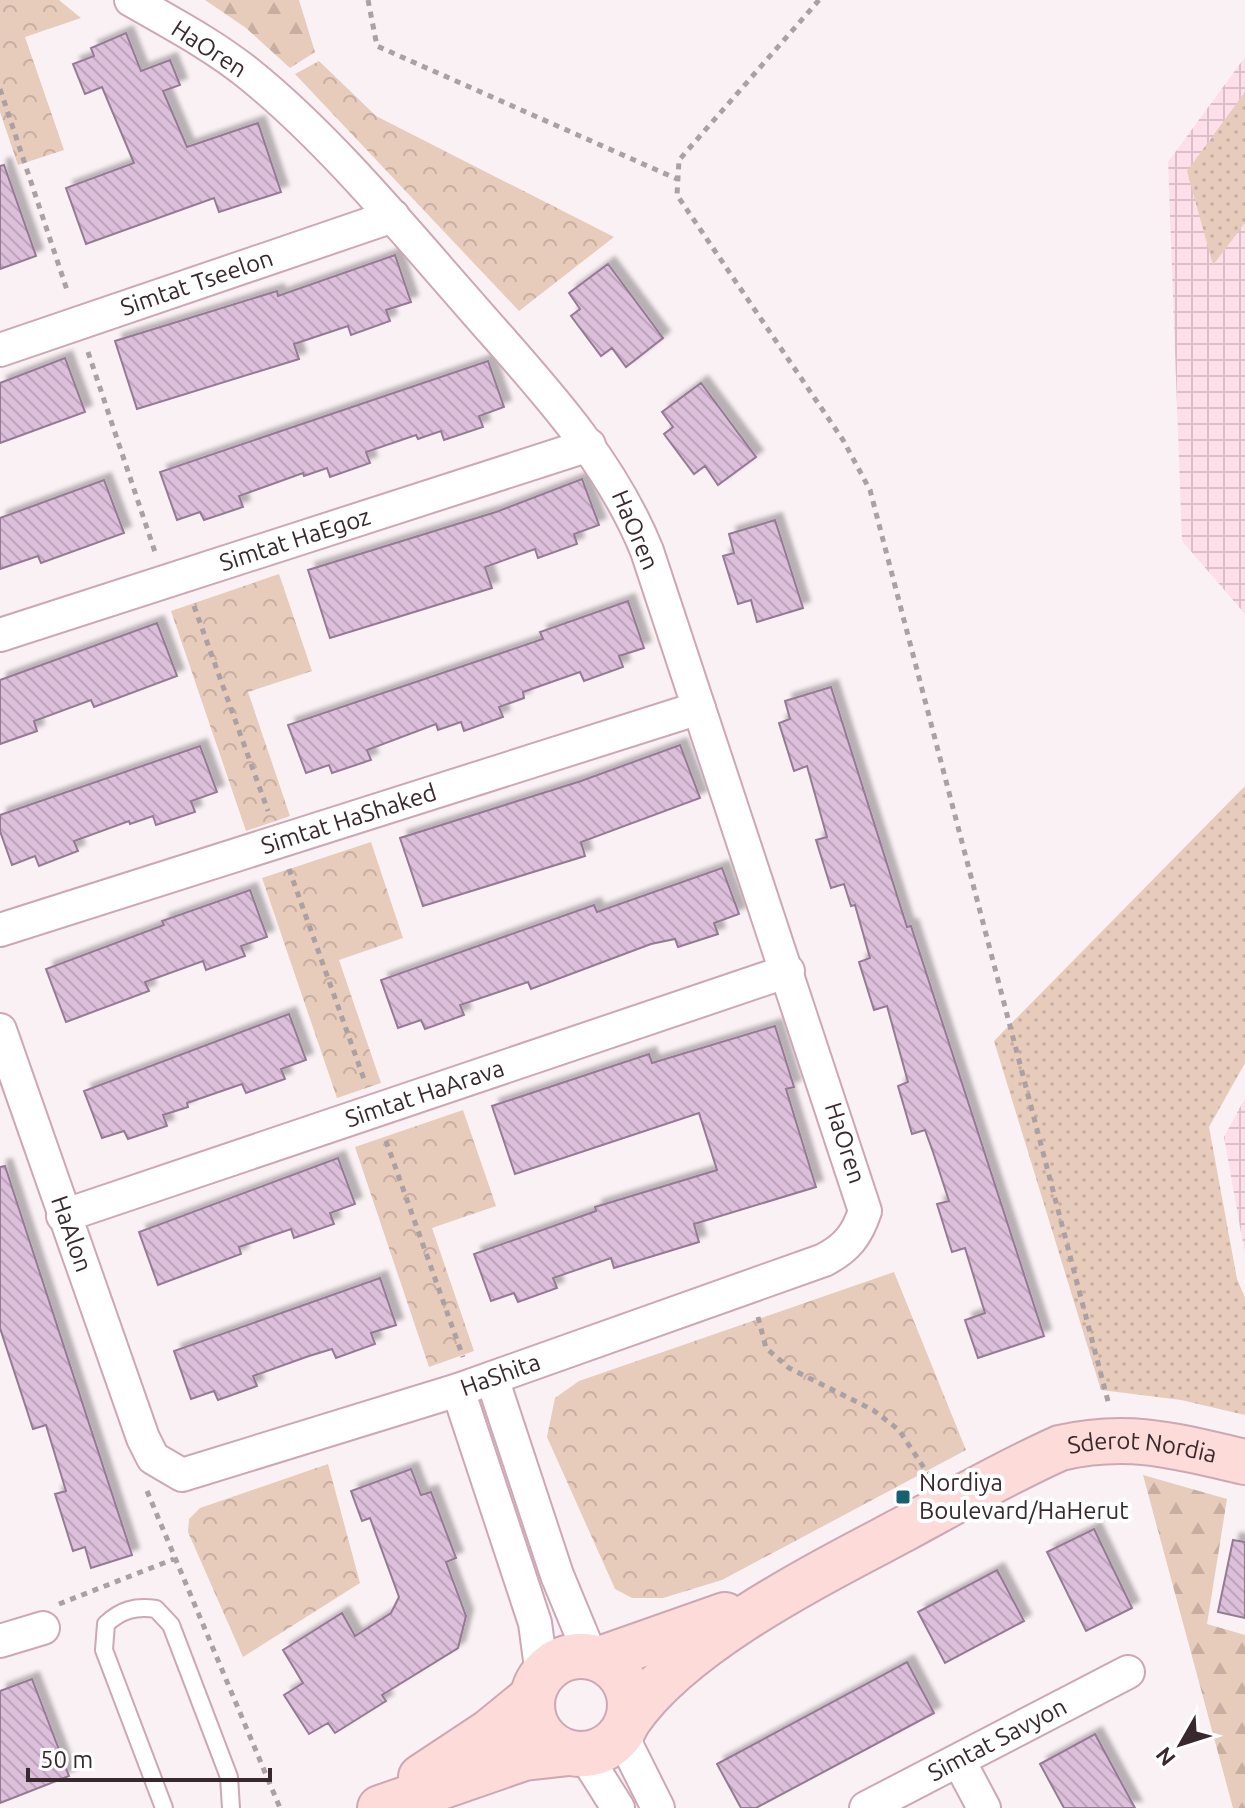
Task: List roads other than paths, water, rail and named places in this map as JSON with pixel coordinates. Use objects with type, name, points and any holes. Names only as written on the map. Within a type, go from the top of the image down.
[{"type":"street","name":"HaOren","points":[[131,0],[249,73],[393,216],[589,445],[611,476],[635,522],[861,1188],[865,1211],[858,1232]]},
{"type":"street","name":"Simtat Tseelon","points":[[0,350],[393,216]]},
{"type":"street","name":"Simtat HaEgoz","points":[[0,635],[589,445]]},
{"type":"street","name":"Simtat HaShaked","points":[[0,930],[699,708]]},
{"type":"street","name":"Simtat HaArava","points":[[63,1216],[788,971]]},
{"type":"street","name":"HaAlon","points":[[0,1030],[63,1216],[148,1448]]},
{"type":"street","name":"HaShita","points":[[148,1448],[182,1475],[206,1470],[474,1384],[824,1260],[842,1250],[858,1232]]},
{"type":"street","points":[[474,1384],[595,1658]]},
{"type":"street","points":[[474,1384],[535,1623],[537,1727],[556,1748],[576,1753],[618,1808]]},
{"type":"street","name":"Sderot Nordia","points":[[626,1724],[642,1700],[669,1673],[788,1591],[1060,1448],[1117,1438],[1174,1445],[1245,1462]]},
{"type":"street","name":"Sderot Nordia","points":[[595,1658],[788,1591]]},
{"type":"street","points":[[0,1641],[43,1628]]},
{"type":"street","points":[[377,1808],[489,1732],[537,1686],[558,1660],[572,1656],[595,1658],[612,1666],[628,1691],[628,1748],[658,1808]]},
{"type":"street","name":"Simtat Savyon","points":[[866,1808],[1128,1672]]},
{"type":"street","points":[[377,1808],[524,1758],[576,1753],[610,1745],[626,1724]]},
{"type":"street","points":[[959,1761],[984,1808]]},
{"type":"lane","points":[[164,1808],[104,1650],[106,1624],[116,1614],[145,1607],[166,1616],[229,1777],[245,1808]]},
{"type":"lane","points":[[229,1777],[231,1808]]},
{"type":"place","name":"Nordiya Boulevard/HaHerut","points":[[903,1497]]}]
